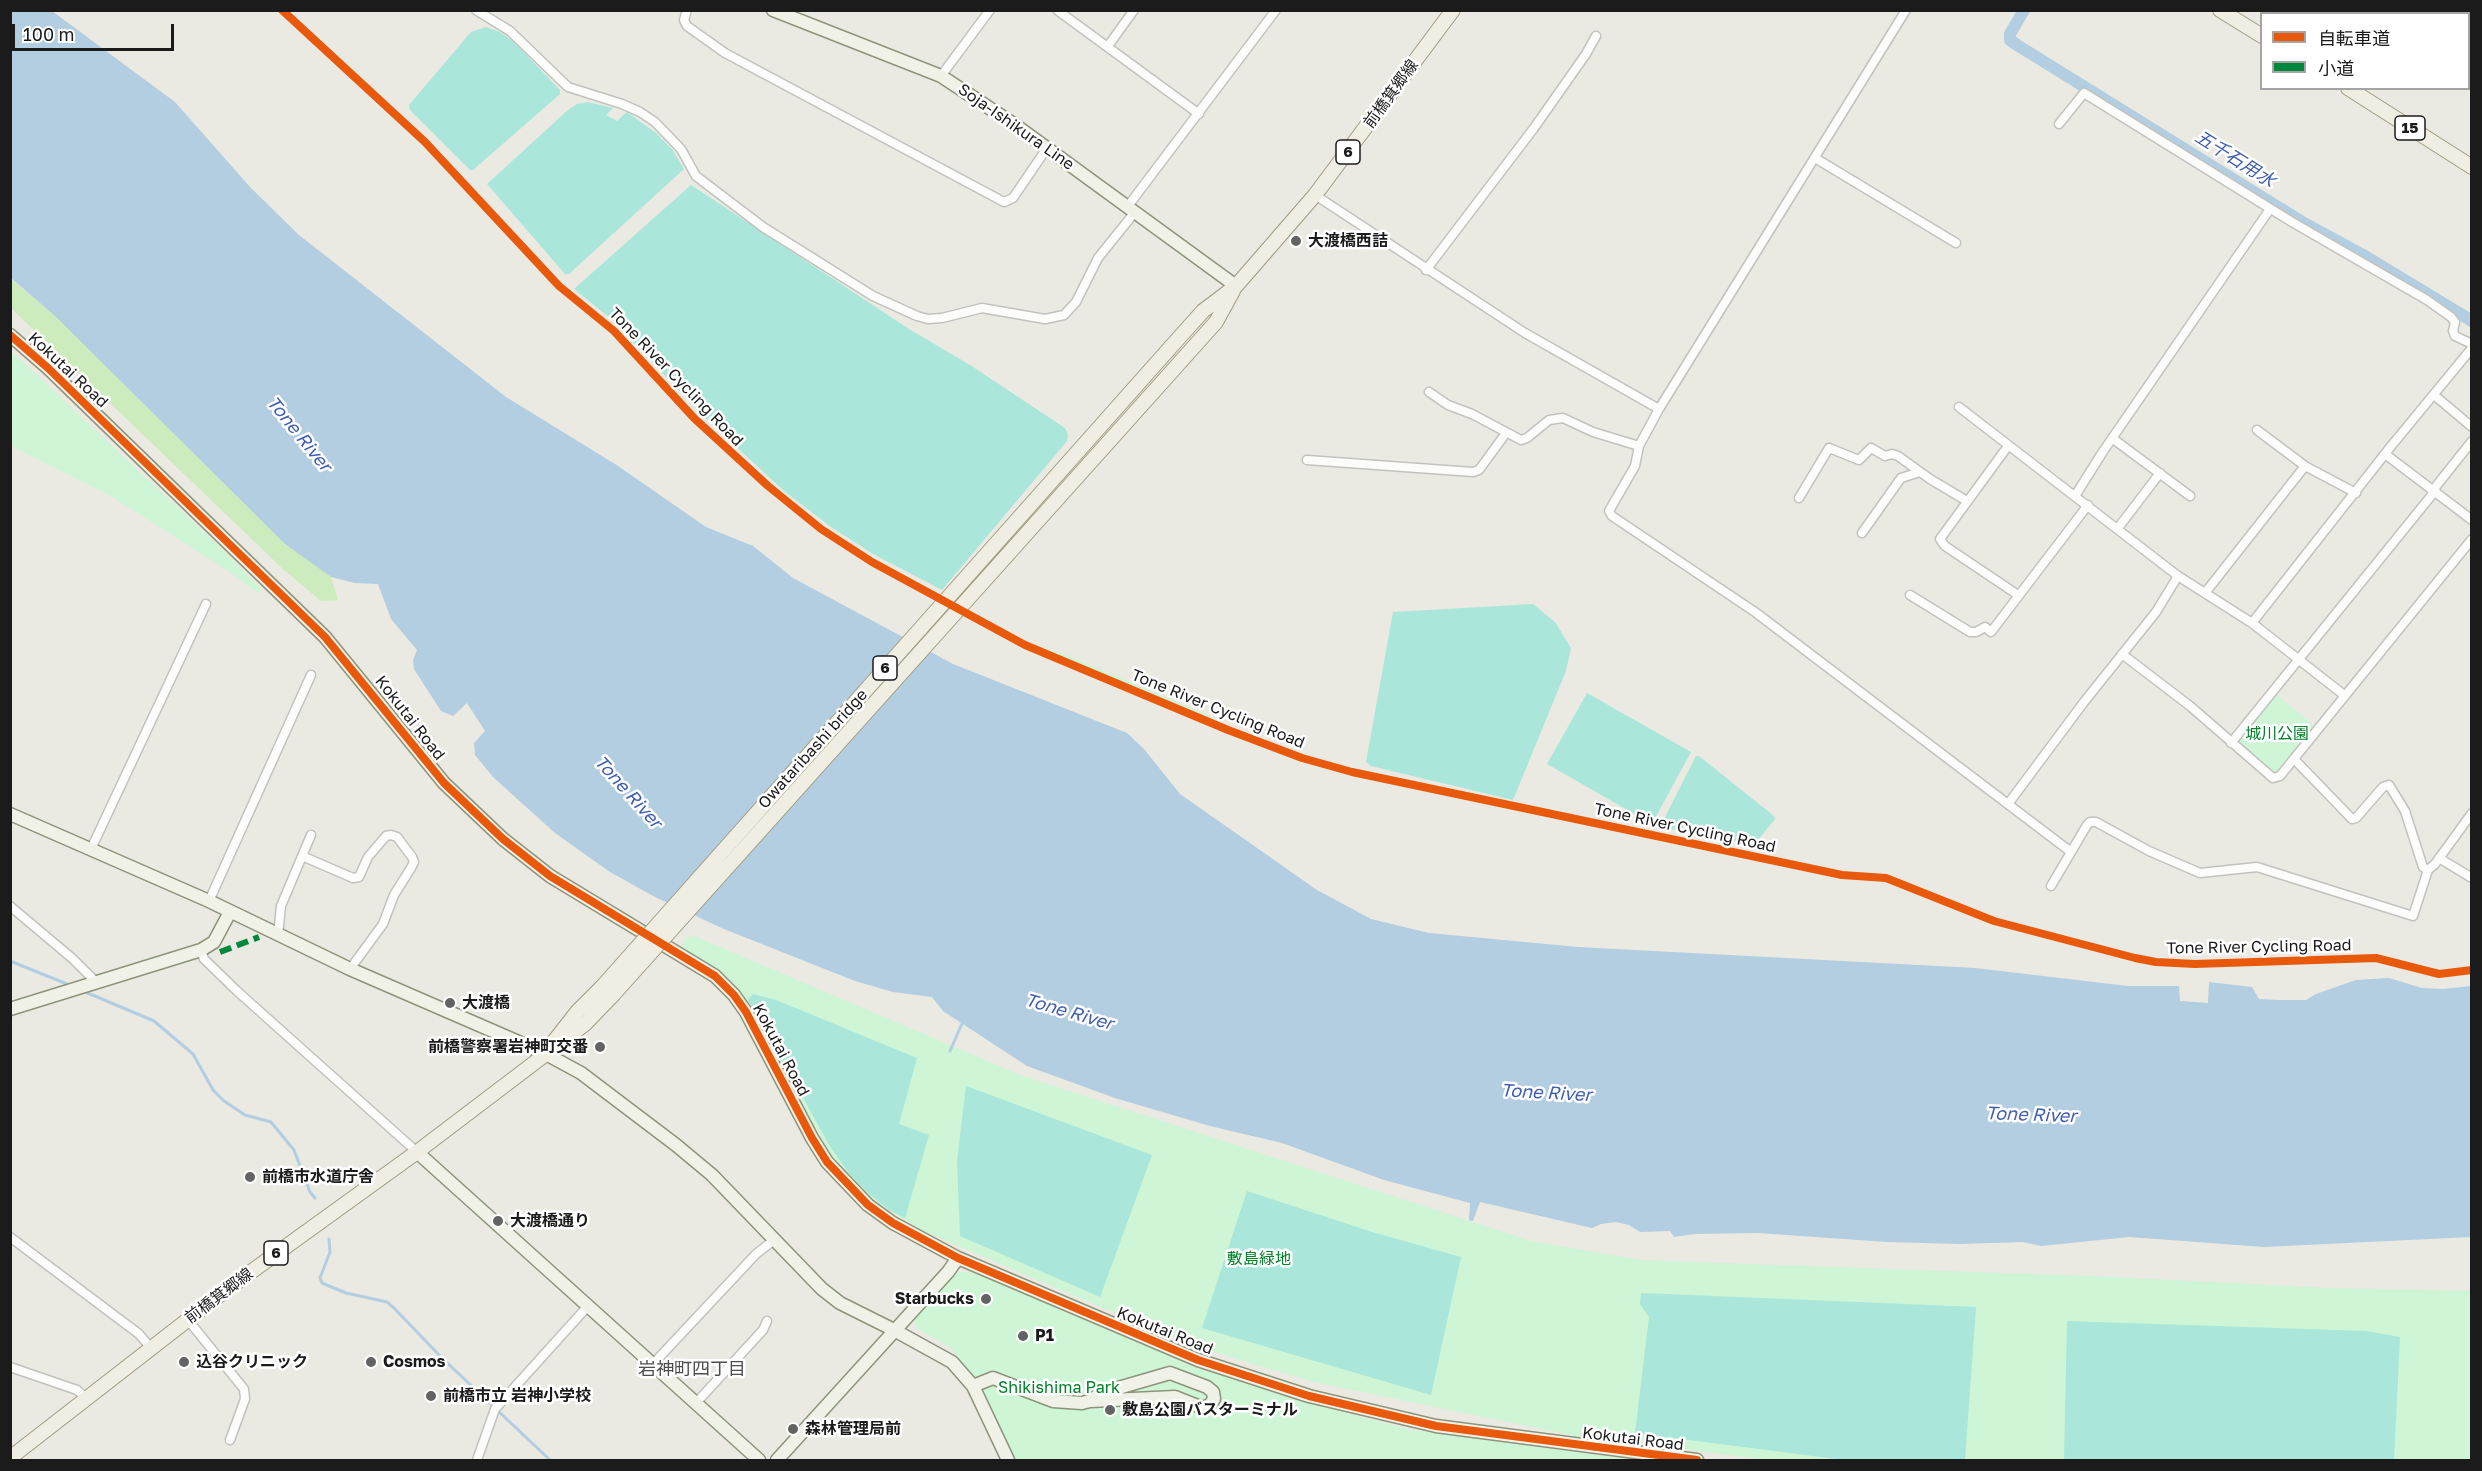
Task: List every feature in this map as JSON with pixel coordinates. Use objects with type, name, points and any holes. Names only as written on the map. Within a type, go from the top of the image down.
[{"type":"main road","name":"前橋箕郷線","points":[[1168,349],[1203,311],[1236,286],[1315,195],[1453,10]]},
{"type":"main road","points":[[2220,10],[2260,35]]},
{"type":"main road","name":"15","points":[[2351,90],[2472,167]]},
{"type":"main road","name":"前橋箕郷線","points":[[1182,360],[1216,322],[1236,286]]},
{"type":"main road","name":"Owataribashi bridge","points":[[607,992],[1168,349]]},
{"type":"main road","name":"Owataribashi bridge","points":[[607,992],[1182,360]]},
{"type":"main road","name":"前橋箕郷線","points":[[10,1458],[327,1215],[417,1152],[585,1024],[607,992]]},
{"type":"street","points":[[476,10],[510,31],[568,87],[622,104],[655,122],[681,149],[696,176],[763,227],[873,296],[916,316],[928,319],[982,309],[1046,319],[1064,315],[1077,302],[1098,258],[1131,209],[1276,10]]},
{"type":"street","points":[[687,10],[684,20],[687,26],[724,53],[1004,202],[1013,198],[1047,148]]},
{"type":"street","name":"Soja-Ishikura Line","points":[[773,10],[942,76],[983,102],[1236,286]]},
{"type":"street","points":[[942,76],[990,10]]},
{"type":"street","points":[[1057,10],[1199,114]]},
{"type":"street","points":[[1108,46],[1134,10]]},
{"type":"street","points":[[1906,10],[1659,409],[1639,446],[1635,465],[1610,508],[1612,516],[1755,612],[2071,852]]},
{"type":"street","points":[[1426,270],[1534,128],[1596,36]]},
{"type":"street","points":[[2059,124],[2084,93],[2270,208],[2427,300],[2454,320],[2455,336],[2472,346],[2252,623]]},
{"type":"street","points":[[1815,158],[1956,243]]},
{"type":"street","points":[[1315,195],[1426,270],[1539,342],[1659,409]]},
{"type":"street","points":[[2075,496],[2112,438],[2270,208]]},
{"type":"street","name":"Kokutai Road","points":[[10,335],[48,368],[325,637],[370,689],[424,760],[479,817],[550,876],[715,976],[734,995],[746,1012],[812,1138],[843,1182],[868,1205],[893,1223],[958,1258],[1198,1360],[1309,1396],[1436,1426],[1697,1461]]},
{"type":"street","points":[[1429,392],[1448,405],[1472,414],[1521,440],[1550,420],[1563,418],[1597,434],[1639,446]]},
{"type":"street","points":[[2433,395],[2472,427]]},
{"type":"street","points":[[1959,407],[2178,576],[2252,623],[2344,695]]},
{"type":"street","points":[[2257,430],[2305,466],[2356,493]]},
{"type":"street","points":[[1306,460],[1473,472],[1479,470],[1506,433]]},
{"type":"street","points":[[2112,438],[2190,496]]},
{"type":"street","points":[[2231,743],[2472,441]]},
{"type":"street","points":[[2008,446],[1941,536],[1941,543],[2018,595]]},
{"type":"street","points":[[1799,498],[1828,448],[1859,460],[1871,448],[1885,456],[1892,454],[1967,501]]},
{"type":"street","points":[[2385,454],[2472,520]]},
{"type":"street","points":[[2205,594],[2305,466]]},
{"type":"street","points":[[1862,533],[1901,478],[1920,472]]},
{"type":"street","points":[[2118,528],[2160,473]]},
{"type":"street","points":[[1910,596],[1970,632],[1976,632],[1985,627],[1991,632],[2088,505]]},
{"type":"street","points":[[2122,654],[2190,706],[2273,778],[2280,776],[2472,539]]},
{"type":"street","points":[[2008,804],[2156,612],[2178,576]]},
{"type":"street","points":[[91,849],[206,604]]},
{"type":"street","points":[[209,901],[311,675]]},
{"type":"street","points":[[2294,759],[2352,819],[2360,815],[2386,785],[2389,785],[2405,811],[2423,867],[2428,870]]},
{"type":"street","points":[[2051,886],[2087,825],[2090,822],[2096,822],[2149,851],[2200,873],[2257,867],[2410,916],[2415,914],[2428,870],[2472,813]]},
{"type":"street","points":[[10,814],[209,901],[350,969],[546,1054],[581,1073],[712,1175],[822,1289],[840,1303],[952,1362],[973,1386],[1008,1461]]},
{"type":"street","points":[[278,935],[281,906],[311,835]]},
{"type":"street","points":[[302,856],[353,878],[359,877],[368,857],[386,837],[391,835],[397,837],[412,857],[414,862],[394,895],[383,924],[350,969]]},
{"type":"street","points":[[2439,858],[2472,878]]},
{"type":"street","points":[[10,906],[95,978],[97,983]]},
{"type":"street","points":[[10,1009],[201,950],[214,942],[230,912]]},
{"type":"street","points":[[201,950],[207,963],[237,991],[759,1461]]},
{"type":"street","points":[[10,1237],[139,1334],[151,1348]]},
{"type":"street","points":[[653,1364],[756,1254],[774,1240]]},
{"type":"street","points":[[777,1461],[958,1258]]},
{"type":"street","points":[[477,1461],[495,1409],[586,1306]]},
{"type":"street","points":[[188,1320],[246,1395],[230,1440]]},
{"type":"street","points":[[696,1403],[763,1330],[766,1321]]},
{"type":"street","points":[[10,1366],[77,1390],[86,1398]]},
{"type":"street","points":[[973,1386],[993,1378],[1053,1401],[1082,1403],[1175,1397],[1203,1407],[1210,1405],[1214,1399],[1213,1392],[1207,1387],[1170,1373],[1101,1393],[1090,1401]]},
{"type":"green space","points":[[486,27],[500,32],[514,42],[560,90],[560,94],[473,170],[470,170],[410,110],[409,105],[471,32]]},
{"type":"green space","points":[[588,102],[613,108],[606,115],[617,121],[627,112],[656,133],[672,149],[684,169],[569,274],[565,274],[487,184],[568,110],[577,104]]},
{"type":"green space","points":[[691,185],[909,329],[970,365],[1065,428],[1068,434],[1067,441],[942,590],[873,554],[831,527],[784,491],[703,416],[610,318],[574,289]]},
{"type":"green space","points":[[10,278],[55,316],[285,544],[331,577],[338,600],[321,601],[284,570],[11,308]]},
{"type":"green space","points":[[10,350],[223,550],[261,589],[258,593],[236,576],[111,496],[11,446]]},
{"type":"green space","points":[[1533,604],[1555,622],[1571,648],[1566,671],[1513,800],[1371,766],[1366,762],[1393,612]]},
{"type":"green space","points":[[1051,651],[1059,652],[1207,715],[1213,721],[1057,657]]},
{"type":"green space","points":[[1587,693],[1691,752],[1652,824],[1547,764]]},
{"type":"green space","name":"城川公園","points":[[2276,694],[2314,726],[2280,771],[2274,772],[2240,745],[2240,738]]},
{"type":"green space","points":[[1696,756],[1699,756],[1774,816],[1775,819],[1754,845],[1660,827]]},
{"type":"green space","name":"敷島緑地","points":[[694,936],[1020,1075],[1531,1241],[1640,1260],[2111,1277],[2329,1288],[2471,1291],[2471,1460],[1769,1460],[1576,1436],[1319,1383],[1249,1363],[1173,1338],[923,1231],[871,1200],[833,1159],[741,994],[726,979],[681,948],[686,937]]},
{"type":"green space","points":[[753,994],[776,1000],[917,1058],[899,1124],[929,1135],[905,1218],[889,1210],[867,1192],[848,1172],[831,1148],[748,1000]]},
{"type":"green space","points":[[966,1086],[1152,1155],[1100,1297],[960,1236],[957,1161]]},
{"type":"green space","points":[[1247,1191],[1372,1232],[1461,1257],[1431,1395],[1202,1328]]},
{"type":"green space","name":"Shikishima Park","points":[[960,1272],[975,1272],[1205,1369],[1327,1408],[1411,1430],[1636,1460],[1015,1460],[984,1399],[956,1354],[950,1347],[918,1329],[914,1321],[914,1315],[948,1277]]},
{"type":"green space","points":[[1641,1293],[1976,1307],[1965,1460],[1844,1460],[1635,1433],[1649,1317],[1640,1304]]},
{"type":"green space","points":[[2067,1321],[2366,1331],[2400,1337],[2394,1460],[2064,1460]]},
{"type":"water","name":"Tone River","points":[[11,11],[52,11],[175,102],[250,187],[299,235],[506,397],[615,464],[706,527],[753,546],[793,578],[953,664],[1127,733],[1144,749],[1180,794],[1317,890],[1371,919],[1429,933],[1578,947],[1975,968],[2128,986],[2179,986],[2180,1001],[2208,1003],[2209,982],[2252,987],[2259,999],[2278,1000],[2306,1000],[2316,994],[2356,980],[2389,978],[2422,988],[2443,989],[2471,986],[2471,1237],[2264,1247],[2129,1237],[2041,1246],[2023,1242],[1960,1244],[1887,1242],[1758,1233],[1694,1234],[1674,1237],[1670,1231],[1640,1232],[1629,1225],[1616,1222],[1592,1228],[1480,1202],[1473,1221],[1469,1220],[1470,1203],[1384,1180],[1282,1143],[1210,1126],[1115,1098],[1027,1066],[943,1011],[932,997],[893,992],[855,981],[724,929],[655,897],[610,872],[555,833],[493,777],[475,755],[474,743],[485,731],[467,703],[453,716],[441,711],[414,669],[413,660],[417,650],[391,619],[378,584],[355,583],[331,577],[285,544],[55,316],[11,278]]},
{"type":"waterway","name":"五千石用水","points":[[2024,10],[2010,34],[2010,40],[2017,45],[2304,223],[2363,255],[2472,321]]},
{"type":"waterway","points":[[10,961],[67,984]]},
{"type":"waterway","points":[[83,991],[154,1021],[193,1054],[213,1090],[224,1101],[245,1115],[271,1122],[294,1150],[310,1192],[315,1198]]},
{"type":"waterway","points":[[950,1051],[964,1019]]},
{"type":"waterway","points":[[329,1239],[330,1252],[320,1278],[322,1283],[346,1293],[387,1302],[441,1357],[550,1460]]},
{"type":"marked path","points":[[220,952],[259,937]]},
{"type":"cycle path","name":"Tone River Cycling Road","points":[[282,10],[425,142],[559,286],[614,331],[694,418],[768,486],[821,529],[872,562],[1025,645],[1228,730],[1302,758],[1352,772],[1842,875],[1886,878],[1994,921],[2135,958],[2156,962],[2195,964],[2376,958],[2439,974],[2472,970]]},
{"type":"cycle path","points":[[10,335],[48,368],[325,637],[444,783],[503,839],[550,876],[715,976],[734,995],[746,1012],[827,1162],[868,1205],[893,1223],[958,1258],[1198,1360],[1309,1396],[1436,1426],[1697,1460]]},
{"type":"place","name":"大渡橋西詰","points":[[1296,241]]},
{"type":"place","name":"大渡橋","points":[[450,1003]]},
{"type":"place","name":"前橋警察署岩神町交番","points":[[600,1047]]},
{"type":"place","name":"前橋市水道庁舎","points":[[250,1177]]},
{"type":"place","name":"大渡橋通り","points":[[498,1221]]},
{"type":"place","name":"Starbucks","points":[[986,1299]]},
{"type":"place","name":"P1","points":[[1023,1336]]},
{"type":"place","name":"込谷クリニック","points":[[184,1362]]},
{"type":"place","name":"Cosmos","points":[[371,1362]]},
{"type":"place","name":"前橋市立 岩神小学校","points":[[431,1396]]},
{"type":"place","name":"敷島公園バスターミナル","points":[[1110,1410]]},
{"type":"place","name":"森林管理局前","points":[[793,1429]]},
{"type":"district","name":"岩神町四丁目","points":[[692,1369]]}]
